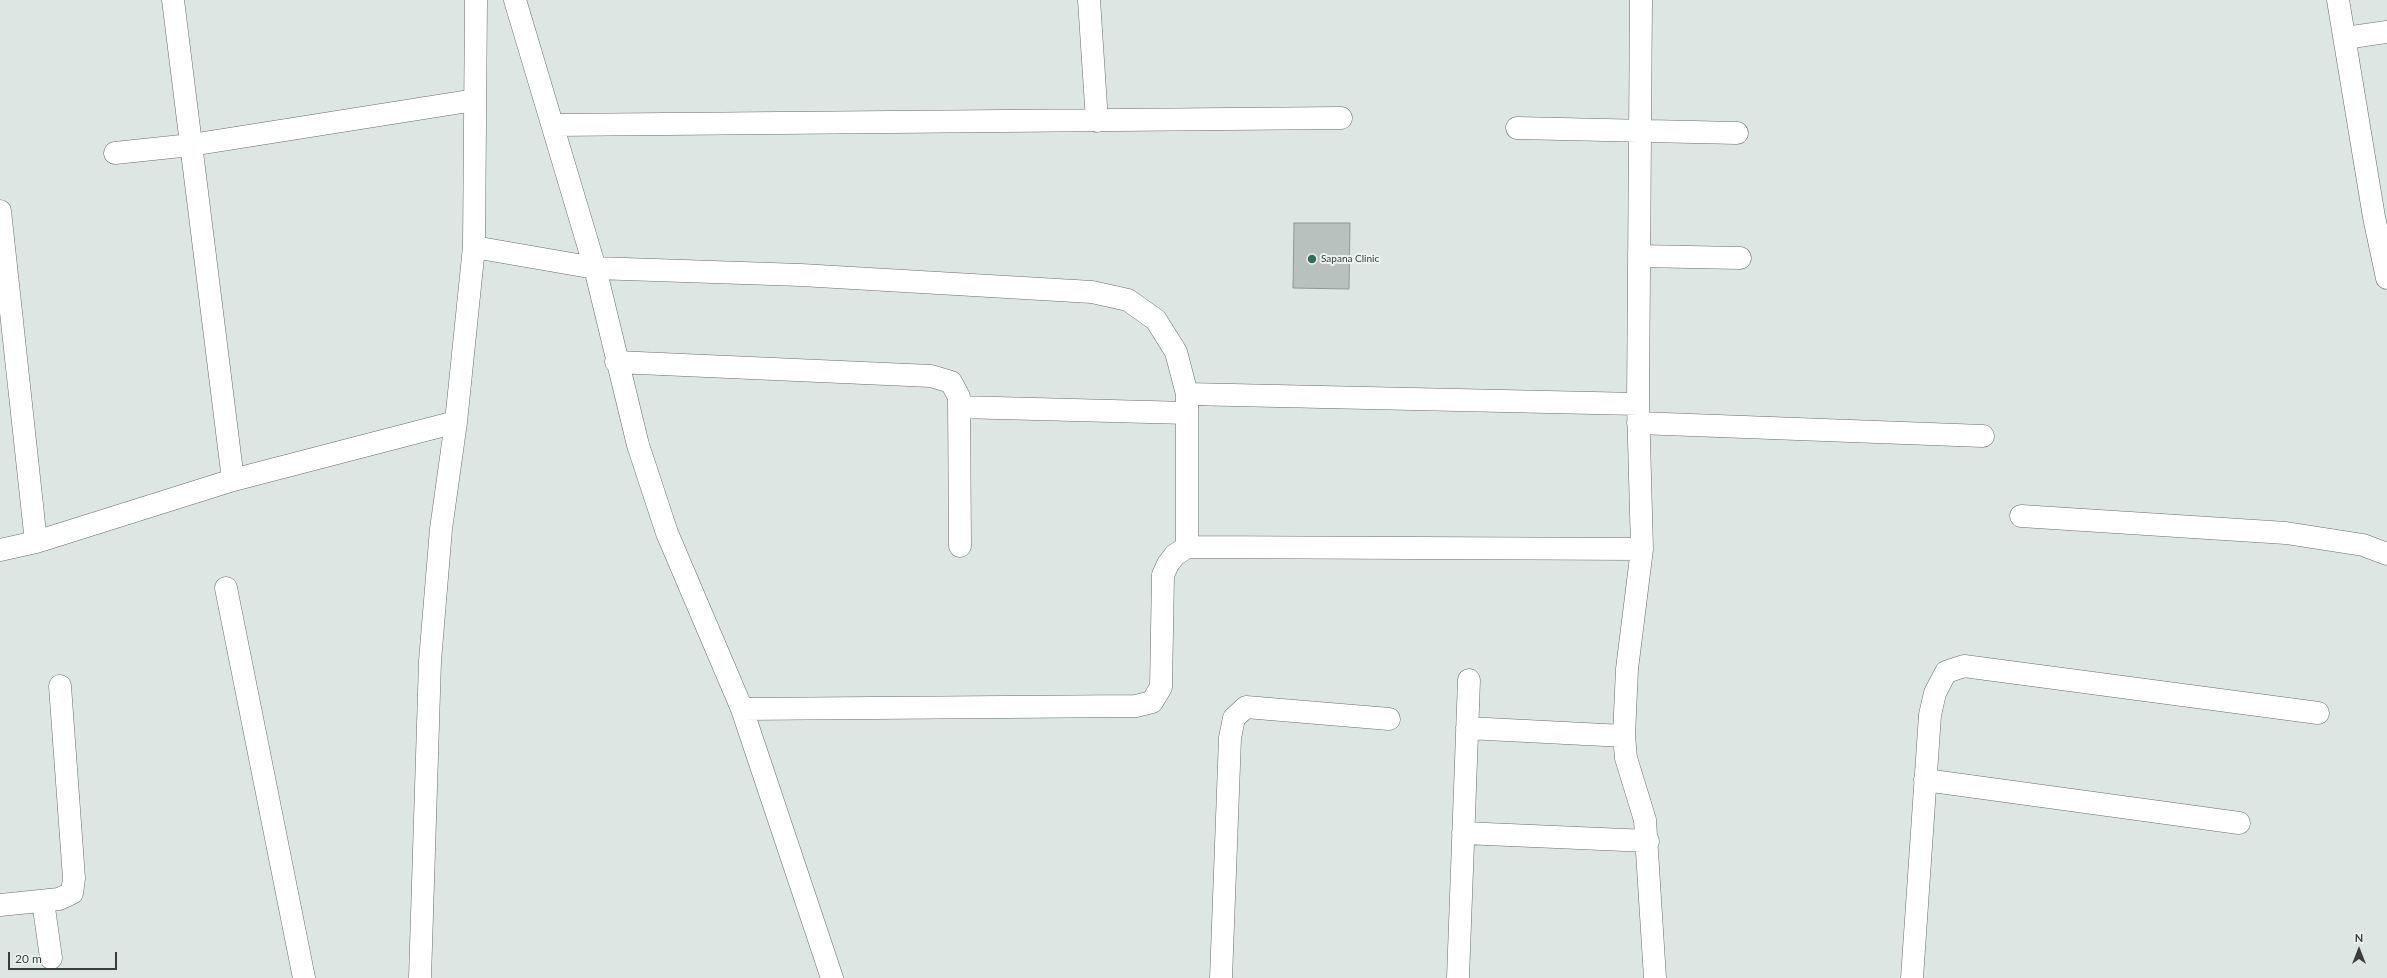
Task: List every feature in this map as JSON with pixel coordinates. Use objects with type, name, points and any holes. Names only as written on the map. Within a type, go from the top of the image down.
[{"type":"street","points":[[172,0],[233,480]]},
{"type":"street","points":[[420,978],[430,662],[441,529],[456,422],[474,247],[476,0]]},
{"type":"street","points":[[515,0],[554,125],[595,268],[616,362],[638,445],[667,533],[742,709],[832,978]]},
{"type":"street","points":[[1090,0],[1097,121]]},
{"type":"street","points":[[1641,0],[1638,413],[1642,549],[1627,669],[1624,736],[1626,758],[1645,820],[1648,842],[1654,978]]},
{"type":"street","points":[[2338,0],[2374,218],[2387,278]]},
{"type":"street","points":[[2345,38],[2387,32]]},
{"type":"street","points":[[115,153],[191,145],[475,100]]},
{"type":"street","points":[[554,125],[1341,118]]},
{"type":"street","points":[[1517,128],[1737,134]]},
{"type":"street","points":[[0,211],[36,542]]},
{"type":"street","points":[[474,247],[595,268],[801,275],[1092,292],[1128,300],[1156,320],[1176,352],[1187,404],[1187,547]]},
{"type":"street","points":[[1639,256],[1740,258]]},
{"type":"street","points":[[616,362],[931,376],[951,382],[959,398],[960,546]]},
{"type":"street","points":[[959,407],[1187,404],[1638,413],[1983,436]]},
{"type":"street","points":[[0,550],[36,542],[233,480],[456,422]]},
{"type":"street","points":[[2020,516],[2286,533],[2363,545],[2387,554]]},
{"type":"street","points":[[742,709],[1136,706],[1152,702],[1162,687],[1163,575],[1175,554],[1187,547],[1642,549]]},
{"type":"street","points":[[226,588],[304,978]]},
{"type":"street","points":[[1912,978],[1930,715],[1935,694],[1946,672],[1964,666],[2318,713]]},
{"type":"street","points":[[1458,978],[1469,680]]},
{"type":"street","points":[[0,905],[59,900],[72,893],[74,878],[60,686]]},
{"type":"street","points":[[1222,978],[1230,738],[1234,718],[1246,707],[1389,719]]},
{"type":"street","points":[[1467,728],[1624,736]]},
{"type":"street","points":[[1925,780],[2239,823]]},
{"type":"street","points":[[1464,833],[1648,842]]},
{"type":"street","points":[[43,901],[51,958]]},
{"type":"building","points":[[1294,223],[1350,223],[1349,289],[1293,288]]},
{"type":"place","name":"Sapana Clinic","points":[[1312,259]]}]
